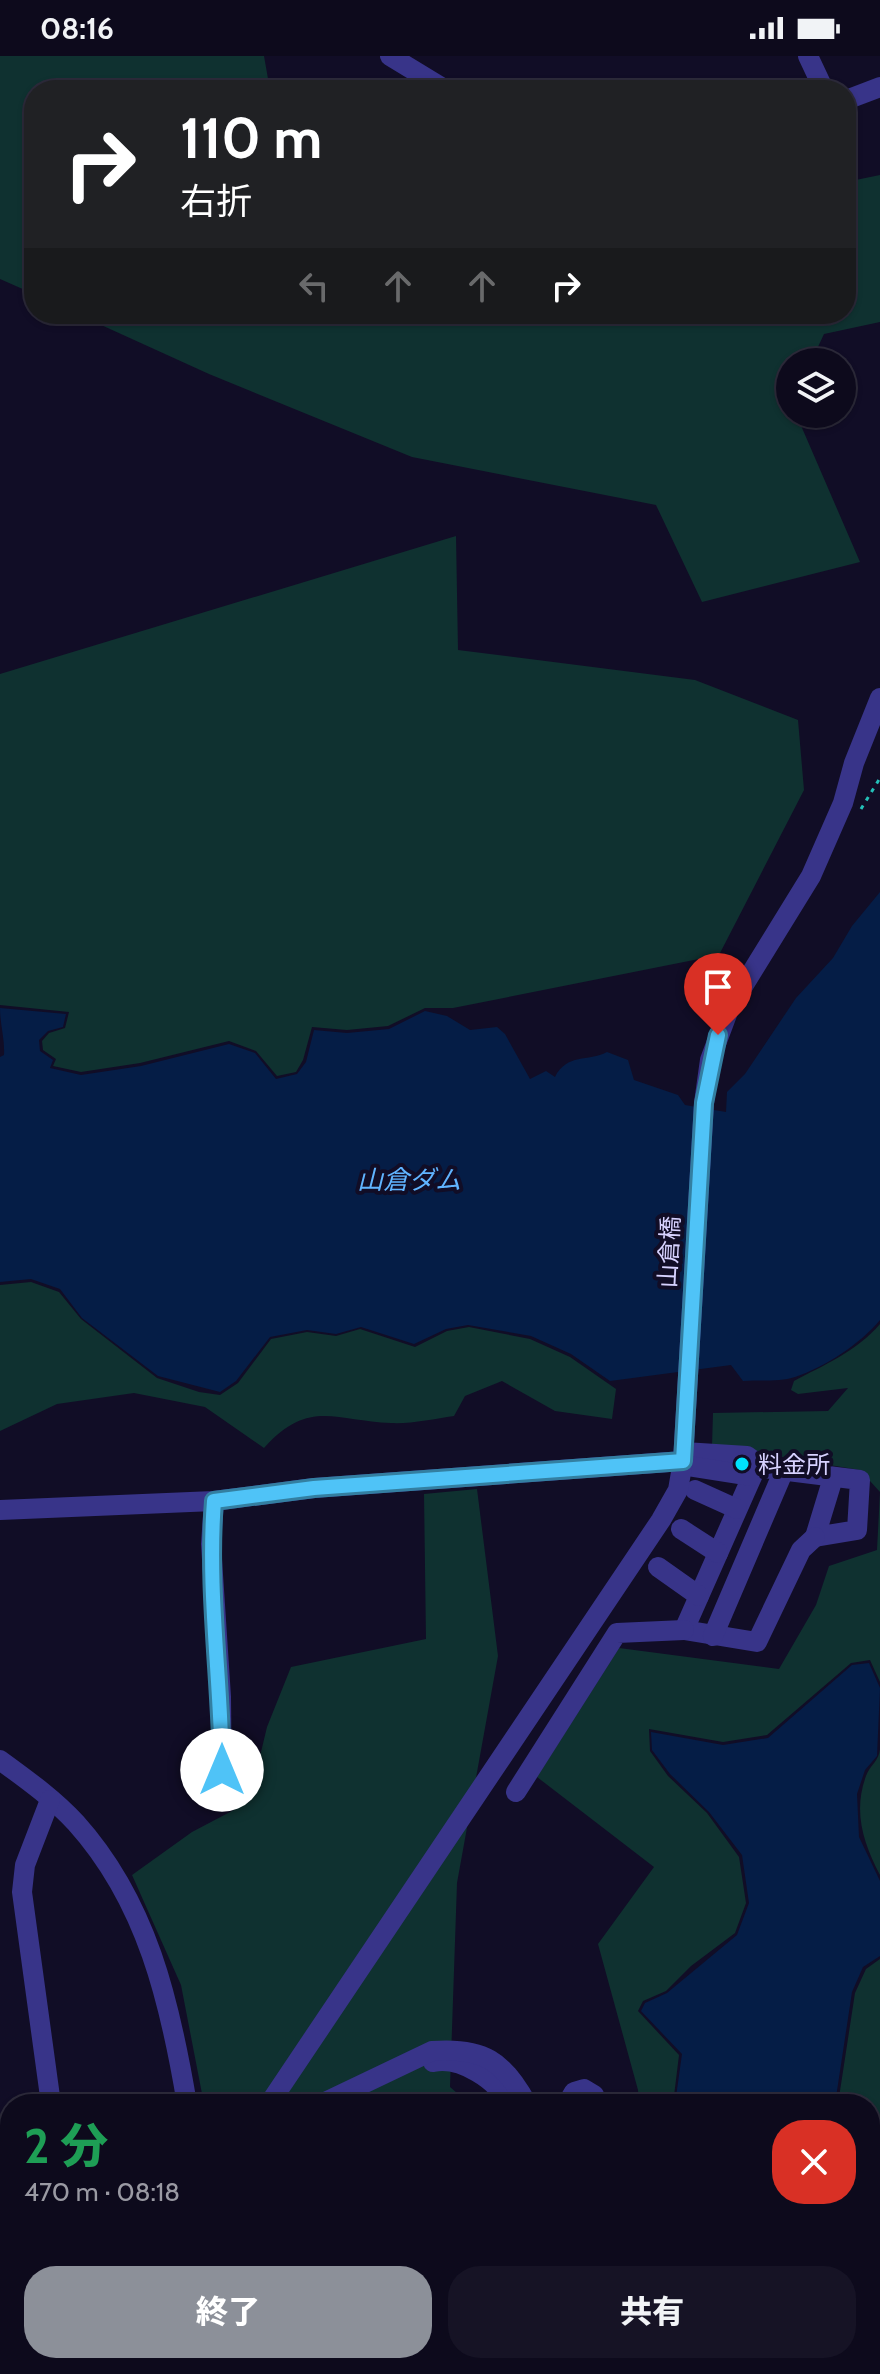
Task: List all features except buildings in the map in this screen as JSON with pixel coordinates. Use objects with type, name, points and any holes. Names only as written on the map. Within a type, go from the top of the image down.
[{"type":"street","points":[[390,56],[430,80]]},
{"type":"street","points":[[808,56],[819,80]]},
{"type":"street","points":[[856,96],[880,87]]},
{"type":"street","name":"山倉橋","points":[[276,2094],[661,1520],[678,1490],[683,1459],[704,1103],[710,1060],[729,1009],[811,876],[843,803],[854,763],[880,698]]},
{"type":"street","points":[[0,1510],[214,1501],[314,1488],[747,1456],[764,1469],[860,1480],[857,1530],[815,1537]]},
{"type":"street","points":[[684,1630],[737,1509],[764,1469]]},
{"type":"street","points":[[713,1636],[764,1469]]},
{"type":"street","points":[[516,1792],[617,1633],[684,1630],[757,1642],[801,1550],[815,1537],[833,1478]]},
{"type":"street","points":[[695,1490],[737,1509]]},
{"type":"street","points":[[214,1501],[211,1544],[221,1697],[222,1794]]},
{"type":"street","points":[[681,1529],[718,1553]]},
{"type":"street","points":[[658,1567],[699,1596]]},
{"type":"street","points":[[0,1760],[75,1822],[117,1879],[159,1967],[185,2094]]},
{"type":"street","points":[[50,1800],[25,1865],[22,1892],[50,2094]]},
{"type":"street","points":[[342,2094],[432,2051],[446,2049],[490,2058],[511,2074],[522,2094]]},
{"type":"street","points":[[367,2094],[428,2064],[443,2060],[492,2082],[504,2094]]},
{"type":"street","points":[[573,2094],[584,2089],[592,2094]]},
{"type":"green space","points":[[0,56],[264,56],[268,80],[24,80],[24,290],[0,279]]},
{"type":"green space","points":[[880,175],[880,322],[824,334],[818,348],[776,348],[776,428],[802,428],[860,562],[702,602],[656,505],[412,457],[209,374],[99,324],[856,324],[856,180]]},
{"type":"green space","points":[[456,536],[458,650],[695,680],[798,720],[804,790],[719,955],[453,1008],[425,1008],[388,1026],[347,1030],[312,1027],[303,1060],[296,1072],[277,1076],[256,1051],[229,1041],[140,1063],[81,1072],[53,1066],[56,1059],[43,1050],[42,1041],[49,1033],[65,1028],[69,1012],[0,1005],[0,674]]},
{"type":"green space","points":[[31,1282],[59,1292],[81,1319],[157,1378],[199,1392],[220,1395],[238,1383],[271,1339],[307,1332],[336,1336],[360,1329],[415,1347],[447,1331],[469,1327],[530,1339],[570,1357],[616,1389],[612,1419],[555,1411],[502,1381],[465,1396],[454,1416],[399,1423],[323,1416],[309,1418],[280,1432],[264,1448],[205,1407],[134,1393],[57,1404],[0,1431],[0,1285]]},
{"type":"green space","points":[[880,1324],[880,1492],[860,1470],[712,1446],[713,1413],[828,1411],[848,1388],[798,1394],[791,1390],[794,1381],[851,1350]]},
{"type":"green space","points":[[477,1489],[498,1656],[457,1883],[450,2087],[458,2094],[202,2094],[181,1985],[132,1875],[192,1832],[249,1802],[267,1727],[291,1667],[426,1639],[424,1494]]},
{"type":"green space","points":[[880,1492],[880,1682],[870,1660],[851,1663],[767,1735],[723,1742],[649,1729],[650,1751],[668,1776],[707,1813],[739,1857],[746,1903],[735,1933],[691,1966],[666,1991],[643,2001],[638,2011],[679,2055],[674,2094],[638,2094],[598,1944],[654,1867],[537,1777],[619,1648],[779,1669],[816,1605],[829,1566],[877,1550]]},
{"type":"green space","points":[[880,1749],[880,1875],[865,1839],[860,1802],[866,1776]]},
{"type":"green space","points":[[880,1959],[880,2094],[840,2094],[855,1993],[866,1969]]},
{"type":"water","name":"山倉ダム","points":[[880,892],[880,1320],[852,1346],[806,1373],[783,1380],[743,1381],[731,1365],[610,1381],[571,1354],[531,1336],[468,1325],[446,1329],[414,1344],[361,1327],[336,1334],[307,1330],[270,1337],[236,1381],[220,1392],[158,1376],[82,1318],[60,1289],[31,1279],[0,1282],[0,1057],[4,1055],[4,1049],[0,1008],[66,1014],[63,1027],[48,1031],[39,1040],[40,1051],[53,1060],[50,1068],[81,1075],[141,1066],[229,1044],[255,1053],[276,1079],[297,1074],[306,1062],[314,1030],[347,1033],[389,1029],[425,1011],[447,1016],[470,1030],[497,1027],[505,1034],[530,1079],[546,1071],[555,1077],[572,1061],[607,1052],[628,1060],[634,1080],[678,1095],[685,1105],[726,1112],[727,1092],[745,1074],[796,998],[833,958],[852,926]]},
{"type":"water","points":[[869,1663],[880,1688],[877,1756],[865,1770],[857,1794],[859,1837],[880,1881],[880,1956],[863,1967],[852,1992],[837,2094],[676,2094],[682,2054],[641,2011],[645,2003],[667,1993],[737,1935],[749,1903],[742,1855],[709,1812],[670,1774],[652,1750],[651,1732],[723,1745],[768,1738],[852,1665]]},
{"type":"place","name":"料金所","points":[[742,1464]]},
{"type":"route","points":[[222,1770],[221,1697],[211,1544],[214,1501],[314,1488],[683,1461],[704,1103],[710,1060],[718,1035]]}]
